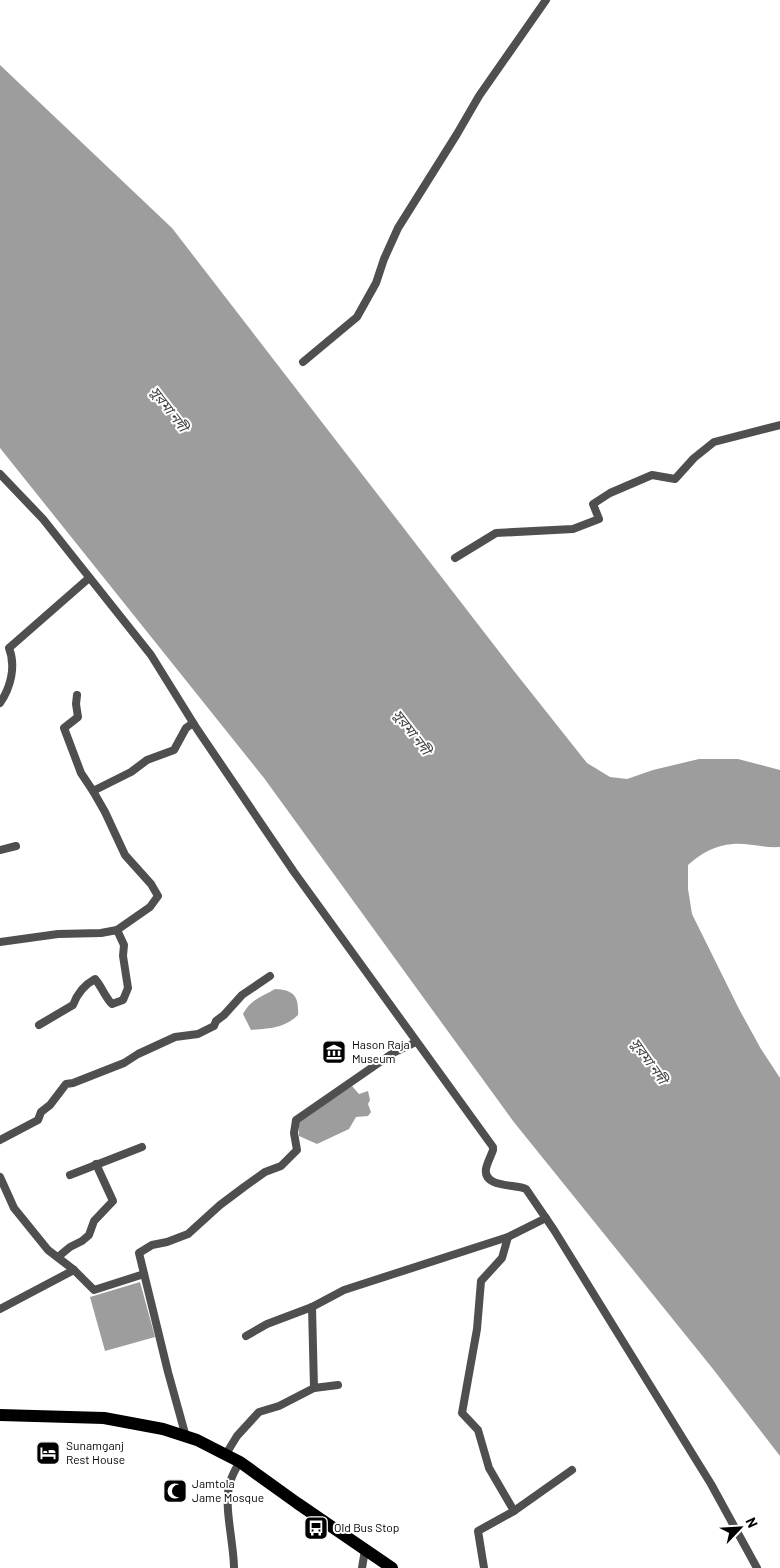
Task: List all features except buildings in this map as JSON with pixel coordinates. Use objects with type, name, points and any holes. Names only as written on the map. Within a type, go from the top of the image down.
[{"type":"main road","points":[[0,1416],[104,1418],[163,1429],[186,1437],[240,1462],[392,1568]]},
{"type":"street","points":[[303,362],[357,317],[376,283],[398,228],[458,134],[479,96],[546,0]]},
{"type":"street","points":[[455,558],[496,533],[572,529],[599,519],[593,504],[610,492],[652,475],[674,479],[694,458],[714,442],[780,424]]},
{"type":"street","points":[[0,474],[43,519],[151,655],[193,723],[294,872],[493,1147],[494,1150],[486,1171],[488,1178],[492,1182],[526,1189],[546,1218],[711,1484],[757,1568]]},
{"type":"street","points":[[0,703],[5,696],[12,675],[12,657],[8,648],[89,578]]},
{"type":"street","points":[[0,942],[58,934],[101,933],[117,930],[150,906],[158,896],[152,884],[126,855],[105,812],[81,773],[64,728],[78,717],[77,695]]},
{"type":"street","points":[[93,791],[131,772],[147,760],[174,750],[186,728],[193,723]]},
{"type":"street","points":[[0,850],[16,846]]},
{"type":"street","points":[[39,1025],[73,1005],[76,996],[88,983],[95,979],[101,986],[106,998],[112,1004],[123,1000],[128,988],[124,945],[117,930]]},
{"type":"street","points":[[0,1140],[38,1120],[41,1112],[50,1105],[66,1084],[124,1064],[138,1054],[175,1037],[198,1034],[214,1026],[216,1020],[224,1015],[242,995],[270,976]]},
{"type":"street","points":[[186,1437],[139,1253],[152,1245],[167,1242],[188,1234],[220,1205],[244,1187],[266,1172],[281,1166],[297,1150],[294,1133],[296,1120],[393,1053],[416,1042]]},
{"type":"street","points":[[70,1175],[75,1175],[96,1164],[142,1147]]},
{"type":"street","points":[[58,1257],[89,1235],[94,1221],[113,1201],[96,1164]]},
{"type":"street","points":[[0,1177],[14,1208],[48,1250],[74,1270],[94,1290],[144,1274]]},
{"type":"street","points":[[246,1336],[267,1324],[312,1307],[344,1290],[508,1237],[546,1218]]},
{"type":"street","points":[[508,1237],[502,1258],[481,1281],[477,1329],[462,1413],[478,1430],[489,1468],[514,1512]]},
{"type":"street","points":[[0,1309],[74,1270]]},
{"type":"street","points":[[312,1307],[314,1388]]},
{"type":"street","points":[[226,1454],[237,1436],[259,1412],[279,1406],[314,1388],[338,1385]]},
{"type":"street","points":[[234,1568],[228,1506],[229,1484],[240,1462]]},
{"type":"street","points":[[484,1568],[478,1531],[514,1512],[572,1470]]},
{"type":"street","points":[[362,1568],[366,1550]]},
{"type":"water","name":"সুরমা নদী","points":[[0,65],[172,228],[587,763],[610,777],[627,779],[653,770],[699,759],[738,759],[780,770],[780,847],[733,844],[720,846],[708,851],[688,865],[688,889],[692,914],[739,1009],[761,1049],[780,1078],[780,1456],[713,1369],[513,1121],[264,778],[0,448]]},
{"type":"water","points":[[275,989],[287,991],[294,995],[298,1003],[298,1015],[282,1025],[251,1030],[243,1014],[253,1002]]},
{"type":"water","points":[[352,1086],[359,1094],[368,1091],[370,1100],[368,1104],[371,1112],[368,1116],[356,1117],[349,1129],[317,1144],[299,1136],[299,1119]]},
{"type":"water","points":[[140,1282],[155,1337],[105,1351],[90,1297]]},
{"type":"place","name":"Hason Raja Museum","points":[[334,1052]]},
{"type":"place","name":"Sunamganj Rest House","points":[[48,1453]]},
{"type":"place","name":"Jamtola Jame Mosque","points":[[175,1491]]},
{"type":"place","name":"Old Bus Stop","points":[[316,1528]]}]
